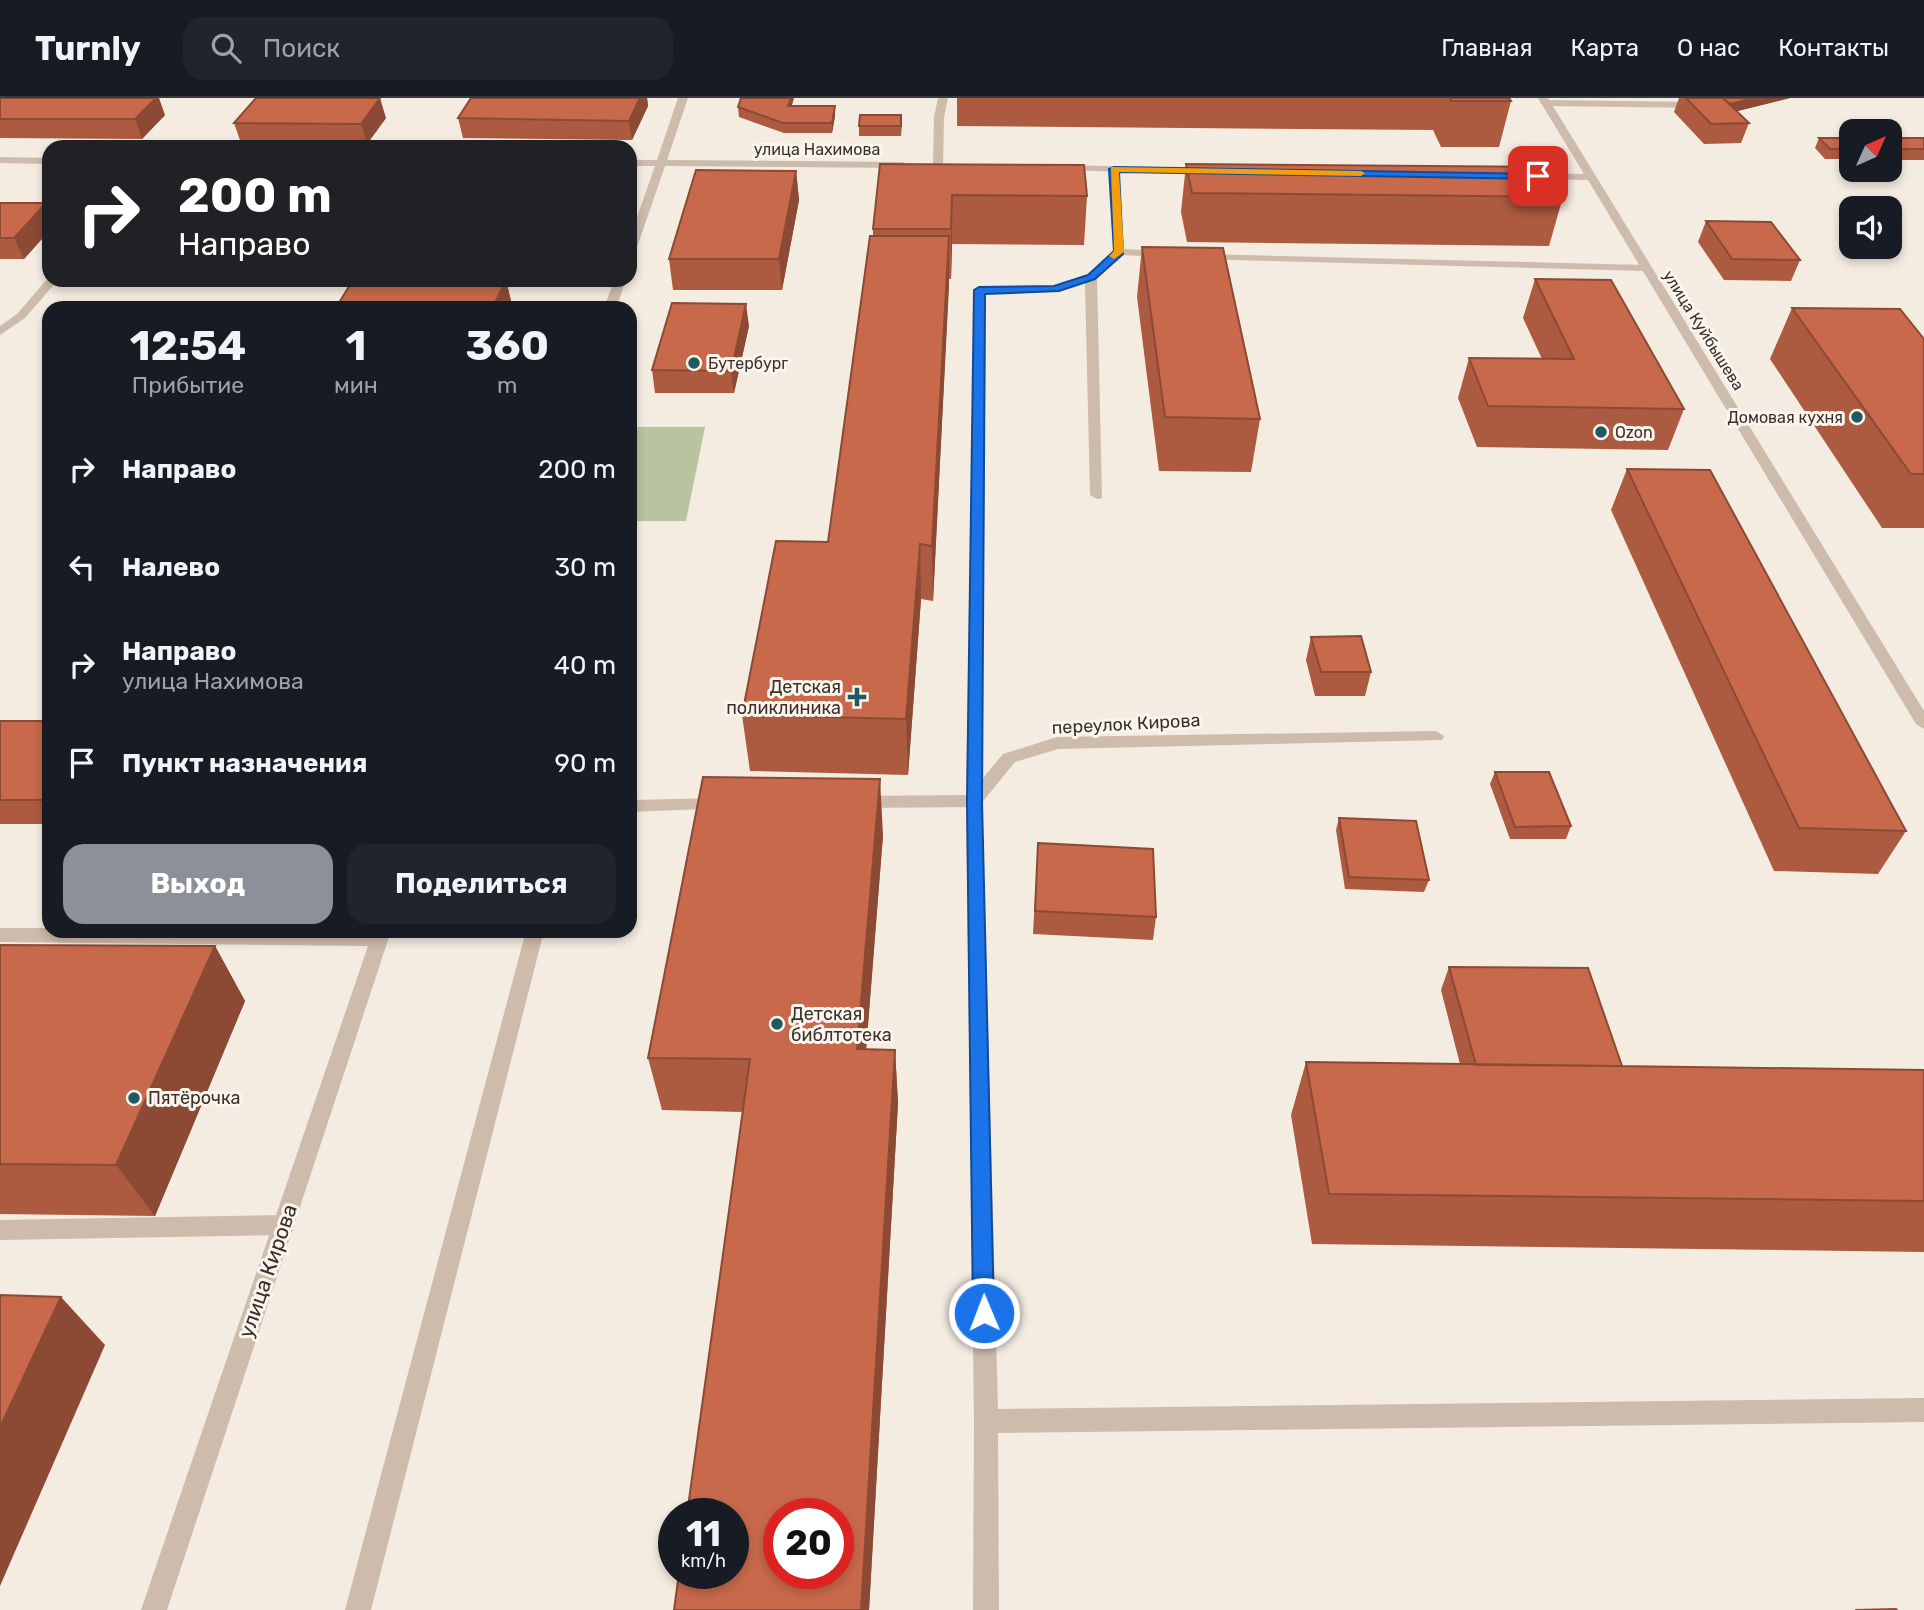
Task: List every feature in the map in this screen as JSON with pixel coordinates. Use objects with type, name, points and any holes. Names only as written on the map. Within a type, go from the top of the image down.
[{"type":"street","points":[[637,234],[683,98]]},
{"type":"street","points":[[937,165],[939,117],[943,98]]},
{"type":"street","points":[[1544,100],[1700,105],[1725,98]]},
{"type":"street","name":"улица Куйбышева","points":[[1544,100],[1924,723]]},
{"type":"street","points":[[0,160],[42,161]]},
{"type":"street","name":"улица Нахимова","points":[[637,163],[910,165]]},
{"type":"street","points":[[924,165],[951,166]]},
{"type":"street","points":[[1046,168],[1223,171]]},
{"type":"street","points":[[1114,169],[1119,252]]},
{"type":"street","points":[[1523,176],[1591,177]]},
{"type":"street","points":[[986,1610],[986,1421],[974,801],[979,290],[1055,289],[1091,277],[1119,252],[1175,255]]},
{"type":"street","points":[[1189,256],[1645,268]]},
{"type":"street","points":[[1091,277],[1097,495]]},
{"type":"street","points":[[0,331],[21,316],[46,287]]},
{"type":"street","name":"переулок Кирова","points":[[974,801],[1009,758],[1057,743],[1436,736]]},
{"type":"street","points":[[837,803],[974,801]]},
{"type":"street","points":[[637,806],[740,804]]},
{"type":"street","points":[[0,935],[42,935]]},
{"type":"street","name":"улица Кирова","points":[[154,1610],[380,938]]},
{"type":"street","points":[[358,1610],[533,938]]},
{"type":"street","points":[[0,1230],[284,1225]]},
{"type":"street","points":[[986,1421],[1924,1410]]},
{"type":"green space","points":[[638,427],[705,427],[686,521],[637,521]]},
{"type":"building","points":[[0,98],[156,98],[135,119],[0,119]]},
{"type":"building","points":[[256,98],[380,98],[361,124],[234,123]]},
{"type":"building","points":[[471,98],[640,98],[629,121],[458,118]]},
{"type":"building","points":[[741,98],[791,98],[788,106],[835,106],[832,123],[783,123],[738,107]]},
{"type":"building","points":[[1450,98],[1509,98],[1511,101],[1451,101]]},
{"type":"building","points":[[1686,98],[1723,98],[1749,123],[1711,124]]},
{"type":"building","points":[[1723,98],[1754,98],[1730,104]]},
{"type":"building","points":[[860,115],[901,115],[901,126],[859,126]]},
{"type":"building","points":[[1819,138],[1839,138],[1839,149],[1830,149]]},
{"type":"building","points":[[1902,138],[1924,138],[1924,149],[1902,149]]},
{"type":"building","points":[[880,164],[1084,165],[1087,196],[952,195],[951,229],[873,229]]},
{"type":"building","points":[[1186,164],[1546,167],[1563,197],[1192,193]]},
{"type":"building","points":[[696,170],[796,171],[779,259],[669,259]]},
{"type":"building","points":[[0,203],[42,203],[42,207],[14,238],[0,238]]},
{"type":"building","points":[[1706,221],[1771,222],[1800,260],[1732,259]]},
{"type":"building","points":[[870,236],[949,236],[932,546],[920,544],[906,719],[742,715],[776,541],[828,542]]},
{"type":"building","points":[[1142,247],[1223,248],[1260,419],[1165,417]]},
{"type":"building","points":[[1535,279],[1611,280],[1684,409],[1488,406],[1469,358],[1574,359]]},
{"type":"building","points":[[349,287],[503,287],[496,301],[340,301]]},
{"type":"building","points":[[672,303],[746,304],[731,371],[652,370]]},
{"type":"building","points":[[1792,308],[1900,309],[1924,339],[1924,474],[1911,474]]},
{"type":"building","points":[[1627,469],[1710,470],[1906,831],[1799,828]]},
{"type":"building","points":[[1361,636],[1371,672],[1321,672],[1311,637]]},
{"type":"building","points":[[0,721],[42,721],[42,800],[0,800]]},
{"type":"building","points":[[1495,772],[1549,772],[1571,826],[1515,827]]},
{"type":"building","points":[[703,777],[880,779],[857,1049],[895,1050],[861,1610],[674,1610],[677,1589],[749,1589],[749,1498],[689,1498],[750,1059],[648,1058]]},
{"type":"building","points":[[1339,818],[1416,821],[1429,880],[1349,877]]},
{"type":"building","points":[[1038,843],[1153,849],[1156,917],[1035,911]]},
{"type":"building","points":[[0,945],[215,946],[116,1165],[0,1164]]},
{"type":"building","points":[[1449,967],[1588,968],[1622,1066],[1476,1065]]},
{"type":"building","points":[[1306,1062],[1924,1070],[1924,1201],[1329,1194]]},
{"type":"building","points":[[0,1295],[61,1297],[0,1427]]},
{"type":"slow traffic","points":[[1114,256],[1119,252],[1114,169],[1361,173]]},
{"type":"place","name":"Бутербург","points":[[694,363]]},
{"type":"place","name":"Домовая кухня","points":[[1857,417]]},
{"type":"place","name":"Ozon","points":[[1601,432]]},
{"type":"place","name":"Детская поликлиника","points":[[857,697]]},
{"type":"place","name":"Детская библтотека","points":[[777,1024]]},
{"type":"place","name":"Пятёрочка","points":[[134,1098]]},
{"type":"route","points":[[984,1313],[974,801],[979,290],[1055,289],[1091,277],[1119,252],[1114,169],[1538,176]]}]
